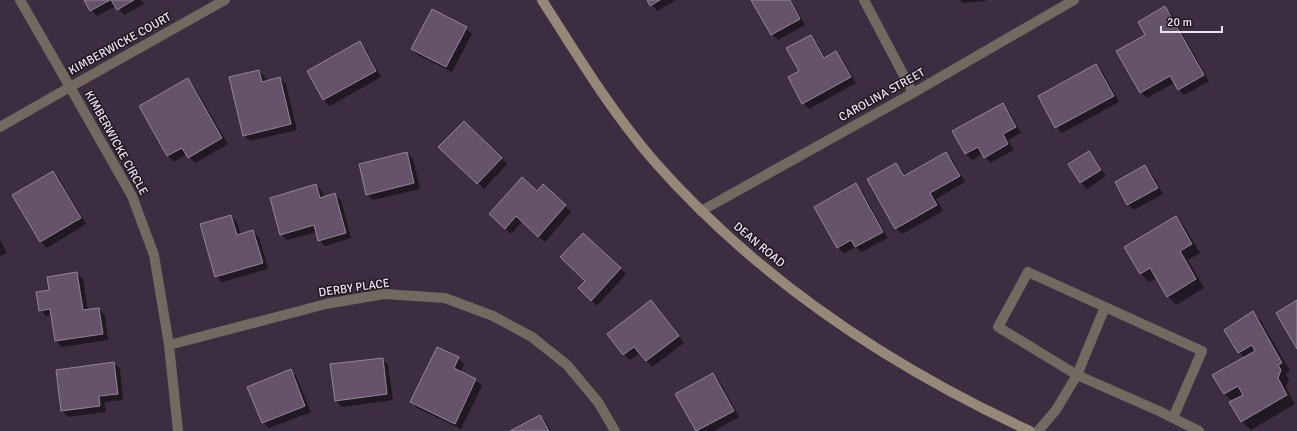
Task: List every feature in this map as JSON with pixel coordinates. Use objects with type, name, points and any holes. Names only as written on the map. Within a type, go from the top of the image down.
[{"type":"main road","name":"DEAN ROAD","points":[[542,0],[585,68],[614,110],[654,160],[702,211],[741,248],[837,322],[925,378],[999,417],[1030,431]]},
{"type":"street","points":[[20,0],[70,87]]},
{"type":"street","name":"KIMBERWICKE COURT","points":[[70,87],[225,0]]},
{"type":"street","points":[[864,0],[913,93]]},
{"type":"street","name":"CAROLINA STREET","points":[[702,211],[913,93],[1074,0]]},
{"type":"street","name":"KIMBERWICKE CIRCLE","points":[[0,127],[70,87],[132,196],[154,255],[169,345],[178,431]]},
{"type":"street","points":[[1173,418],[1202,351],[1028,272],[998,327],[1077,374],[1200,431]]},
{"type":"street","name":"DERBY PLACE","points":[[169,345],[326,304],[384,294],[445,298],[493,316],[532,337],[567,365],[598,402],[615,431]]},
{"type":"street","points":[[1038,431],[1056,410],[1077,374],[1105,307]]},
{"type":"building","points":[[84,0],[110,0],[90,11]]},
{"type":"building","points":[[111,0],[134,0],[117,10]]},
{"type":"building","points":[[647,0],[660,0],[650,6]]},
{"type":"building","points":[[751,0],[790,0],[800,19],[771,35]]},
{"type":"building","points":[[1165,6],[1204,75],[1178,90],[1170,76],[1140,93],[1116,51],[1145,35],[1138,22]]},
{"type":"building","points":[[432,9],[467,27],[446,67],[411,49]]},
{"type":"building","points":[[811,35],[824,58],[836,51],[851,77],[802,104],[788,77],[799,71],[786,48]]},
{"type":"building","points":[[360,41],[376,71],[323,100],[307,71]]},
{"type":"building","points":[[1096,64],[1114,96],[1055,128],[1038,96]]},
{"type":"building","points":[[259,70],[262,82],[280,77],[291,124],[243,136],[229,77]]},
{"type":"building","points":[[188,78],[222,138],[188,158],[182,148],[167,156],[139,106]]},
{"type":"building","points":[[1003,103],[1016,127],[1003,134],[1008,144],[984,158],[978,147],[965,154],[952,131]]},
{"type":"building","points":[[464,121],[502,158],[477,184],[438,147]]},
{"type":"building","points":[[1089,151],[1101,170],[1080,183],[1068,164]]},
{"type":"building","points":[[407,152],[414,183],[366,195],[359,164]]},
{"type":"building","points":[[946,152],[960,176],[930,193],[937,205],[895,229],[867,179],[896,163],[904,176]]},
{"type":"building","points":[[1145,165],[1158,188],[1127,205],[1115,182]]},
{"type":"building","points":[[53,171],[81,218],[40,242],[12,195]]},
{"type":"building","points":[[522,177],[537,191],[543,184],[566,205],[538,237],[516,216],[505,229],[489,214]]},
{"type":"building","points":[[856,183],[883,232],[855,247],[851,240],[837,248],[814,207]]},
{"type":"building","points":[[316,184],[320,198],[335,193],[346,233],[318,241],[314,225],[280,235],[270,198]]},
{"type":"building","points":[[231,215],[237,235],[253,230],[263,263],[215,277],[200,224]]},
{"type":"building","points":[[1176,216],[1192,244],[1180,251],[1196,279],[1167,297],[1150,268],[1140,274],[1124,247]]},
{"type":"building","points":[[583,233],[621,268],[591,301],[578,288],[585,281],[560,257]]},
{"type":"building","points":[[77,272],[83,310],[99,308],[103,334],[55,341],[50,309],[39,311],[36,292],[49,290],[47,277]]},
{"type":"building","points":[[651,300],[679,336],[646,361],[634,347],[623,355],[607,334]]},
{"type":"building","points":[[1297,300],[1297,349],[1276,313]]},
{"type":"building","points":[[1253,311],[1282,363],[1278,365],[1281,370],[1278,378],[1287,395],[1241,422],[1229,402],[1243,395],[1238,386],[1224,394],[1212,375],[1255,351],[1252,345],[1238,353],[1224,330]]},
{"type":"building","points":[[437,347],[459,357],[454,368],[476,379],[455,424],[410,402]]},
{"type":"building","points":[[383,358],[387,394],[335,401],[330,364]]},
{"type":"building","points":[[114,362],[118,394],[99,396],[100,406],[61,411],[56,370]]},
{"type":"building","points":[[291,369],[305,406],[262,423],[247,387]]},
{"type":"building","points":[[713,373],[734,411],[696,431],[675,394]]},
{"type":"building","points":[[540,415],[549,431],[510,431]]}]
